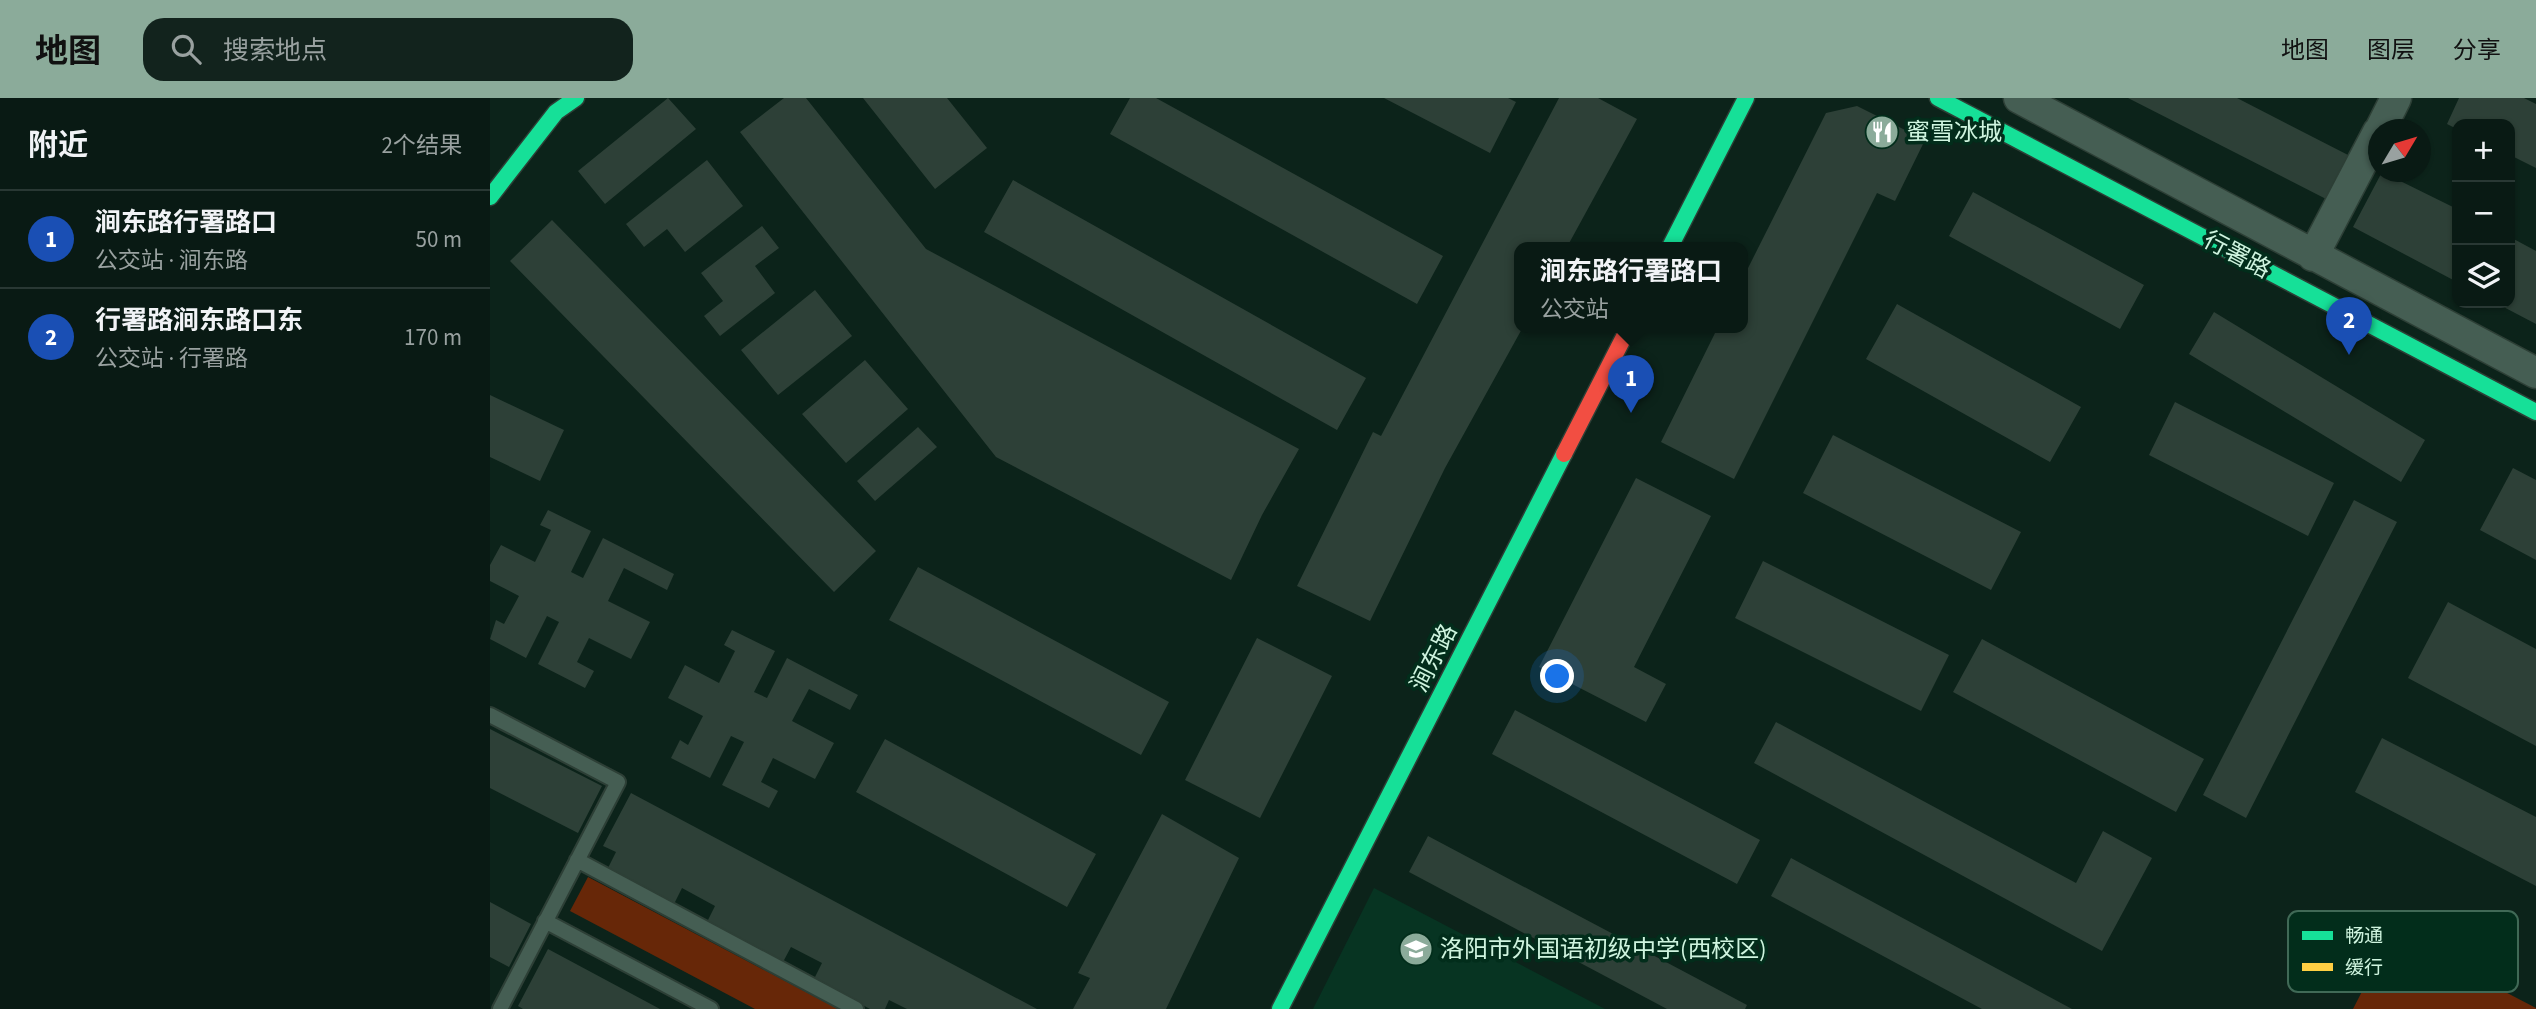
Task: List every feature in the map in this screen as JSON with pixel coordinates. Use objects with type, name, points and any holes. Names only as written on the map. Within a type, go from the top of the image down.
[{"type":"street","points":[[490,197],[556,112],[576,98]]},
{"type":"street","points":[[1673,242],[1746,98]]},
{"type":"street","name":"行署路","points":[[1938,98],[2536,412]]},
{"type":"street","name":"行署路","points":[[2020,98],[2536,373]]},
{"type":"street","points":[[2385,119],[2396,98]]},
{"type":"street","points":[[2313,256],[2368,152]]},
{"type":"street","name":"涧东路","points":[[1280,1009],[1626,333]]},
{"type":"lane","points":[[490,715],[618,782],[500,1009]]},
{"type":"lane","points":[[577,860],[856,1009]]},
{"type":"lane","points":[[545,922],[711,1009]]},
{"type":"shaded area","points":[[588,877],[838,1009],[755,1009],[570,911]]},
{"type":"shaded area","name":"洛阳市外国语初级中学(西校区)","points":[[1374,888],[1605,1009],[1313,1009]]},
{"type":"shaded area","points":[[2362,992],[2505,992],[2536,1008],[2536,1009],[2353,1009]]},
{"type":"building","points":[[668,98],[696,129],[605,204],[578,171]]},
{"type":"building","points":[[784,98],[806,98],[926,249],[1299,449],[1262,515],[1231,580],[996,457],[740,132]]},
{"type":"building","points":[[863,98],[947,98],[987,148],[935,189]]},
{"type":"building","points":[[1130,98],[1156,98],[1443,256],[1417,304],[1110,134]]},
{"type":"building","points":[[1384,98],[1508,98],[1516,102],[1490,153]]},
{"type":"building","points":[[1559,98],[1598,98],[1637,119],[1570,242],[1514,242],[1514,333],[1520,333],[1445,468],[1370,621],[1297,586],[1373,432],[1381,436]]},
{"type":"building","points":[[2128,98],[2237,98],[2350,156],[2328,200]]},
{"type":"building","points":[[2459,98],[2524,98],[2536,104],[2536,168],[2515,158],[2515,119],[2452,119],[2452,126],[2447,124]]},
{"type":"building","points":[[1857,106],[1925,140],[1895,201],[1877,193],[1734,479],[1661,442],[1715,333],[1748,333],[1748,268],[1826,113]]},
{"type":"building","points":[[707,160],[743,206],[685,252],[667,229],[644,247],[626,224]]},
{"type":"building","points":[[1013,180],[1366,378],[1337,430],[984,232]]},
{"type":"building","points":[[2377,182],[2402,182],[2452,207],[2452,279],[2353,227]]},
{"type":"building","points":[[1973,192],[2144,285],[2120,329],[1949,236]]},
{"type":"building","points":[[552,220],[876,551],[834,592],[510,261]]},
{"type":"building","points":[[762,226],[779,248],[755,266],[775,293],[720,336],[704,316],[723,301],[701,273]]},
{"type":"building","points":[[2515,240],[2536,251],[2536,324],[2506,308],[2515,308]]},
{"type":"building","points":[[815,290],[852,336],[778,395],[741,350]]},
{"type":"building","points":[[1897,304],[2081,407],[2050,462],[1866,359]]},
{"type":"building","points":[[2214,312],[2425,440],[2401,482],[2189,354]]},
{"type":"building","points":[[865,360],[908,409],[846,463],[802,414]]},
{"type":"building","points":[[490,395],[564,430],[540,481],[490,457]]},
{"type":"building","points":[[2175,402],[2334,483],[2308,536],[2149,455]]},
{"type":"building","points":[[918,427],[937,447],[875,501],[857,481]]},
{"type":"building","points":[[1833,435],[2021,532],[1991,590],[1803,493]]},
{"type":"building","points":[[2513,468],[2536,480],[2536,560],[2480,530]]},
{"type":"building","points":[[1636,478],[1711,516],[1634,667],[1666,684],[1646,722],[1539,667]]},
{"type":"building","points":[[2354,500],[2397,522],[2246,818],[2203,795]]},
{"type":"building","points":[[548,510],[591,531],[571,572],[583,578],[603,538],[674,574],[667,590],[624,568],[608,601],[650,622],[631,659],[589,638],[577,662],[594,671],[585,688],[538,664],[559,622],[547,616],[526,658],[490,639],[496,620],[504,624],[519,596],[490,581],[490,565],[501,545],[535,562],[551,530],[540,525]]},
{"type":"building","points":[[1763,561],[1949,655],[1921,711],[1735,618]]},
{"type":"building","points":[[918,567],[1169,702],[1141,755],[889,620]]},
{"type":"building","points":[[2448,602],[2536,649],[2536,746],[2408,678]]},
{"type":"building","points":[[732,630],[775,651],[754,692],[767,698],[787,658],[858,695],[850,710],[809,689],[792,721],[834,743],[815,779],[773,758],[761,782],[778,791],[769,808],[722,785],[744,742],[731,736],[710,778],[671,758],[680,740],[688,745],[703,716],[668,698],[685,665],[719,683],[735,651],[724,645]]},
{"type":"building","points":[[1257,638],[1332,676],[1260,818],[1185,780]]},
{"type":"building","points":[[1982,639],[2204,759],[2176,812],[1953,692]]},
{"type":"building","points":[[1515,710],[1760,840],[1737,884],[1492,754]]},
{"type":"building","points":[[1776,722],[2076,883],[2103,831],[2152,858],[2102,951],[1754,763]]},
{"type":"building","points":[[490,729],[602,786],[578,833],[490,788]]},
{"type":"building","points":[[2382,738],[2536,817],[2536,886],[2355,792]]},
{"type":"building","points":[[885,739],[1096,854],[1067,907],[856,792]]},
{"type":"building","points":[[631,793],[1037,1009],[907,1009],[889,1000],[885,1009],[870,1009],[814,979],[822,963],[791,947],[783,962],[707,922],[715,906],[682,888],[674,904],[608,868],[616,852],[603,846]]},
{"type":"building","points":[[1162,814],[1239,858],[1166,1009],[1073,1009],[1090,978],[1078,973]]},
{"type":"building","points":[[1428,836],[1747,1005],[1745,1009],[1667,1009],[1409,872]]},
{"type":"building","points":[[1791,858],[2072,1009],[1982,1009],[1771,896]]},
{"type":"building","points":[[490,902],[531,924],[509,967],[490,957]]},
{"type":"building","points":[[548,949],[660,1009],[523,1009],[518,1006]]},
{"type":"traffic: fast","points":[[490,197],[556,112],[576,98]]},
{"type":"traffic: fast","points":[[1673,242],[1746,98]]},
{"type":"traffic: fast","points":[[1938,98],[2536,412]]},
{"type":"traffic: fast","points":[[1280,1009],[1564,454]]},
{"type":"traffic: jam","points":[[1564,454],[1626,333]]},
{"type":"place","name":"蜜雪冰城","points":[[1882,132]]},
{"type":"place","name":"行署路涧东路口东","points":[[2349,355]]},
{"type":"place","name":"涧东路行署路口","points":[[1631,413]]},
{"type":"place","name":"洛阳市外国语初级中学(西校区)","points":[[1416,949]]}]
